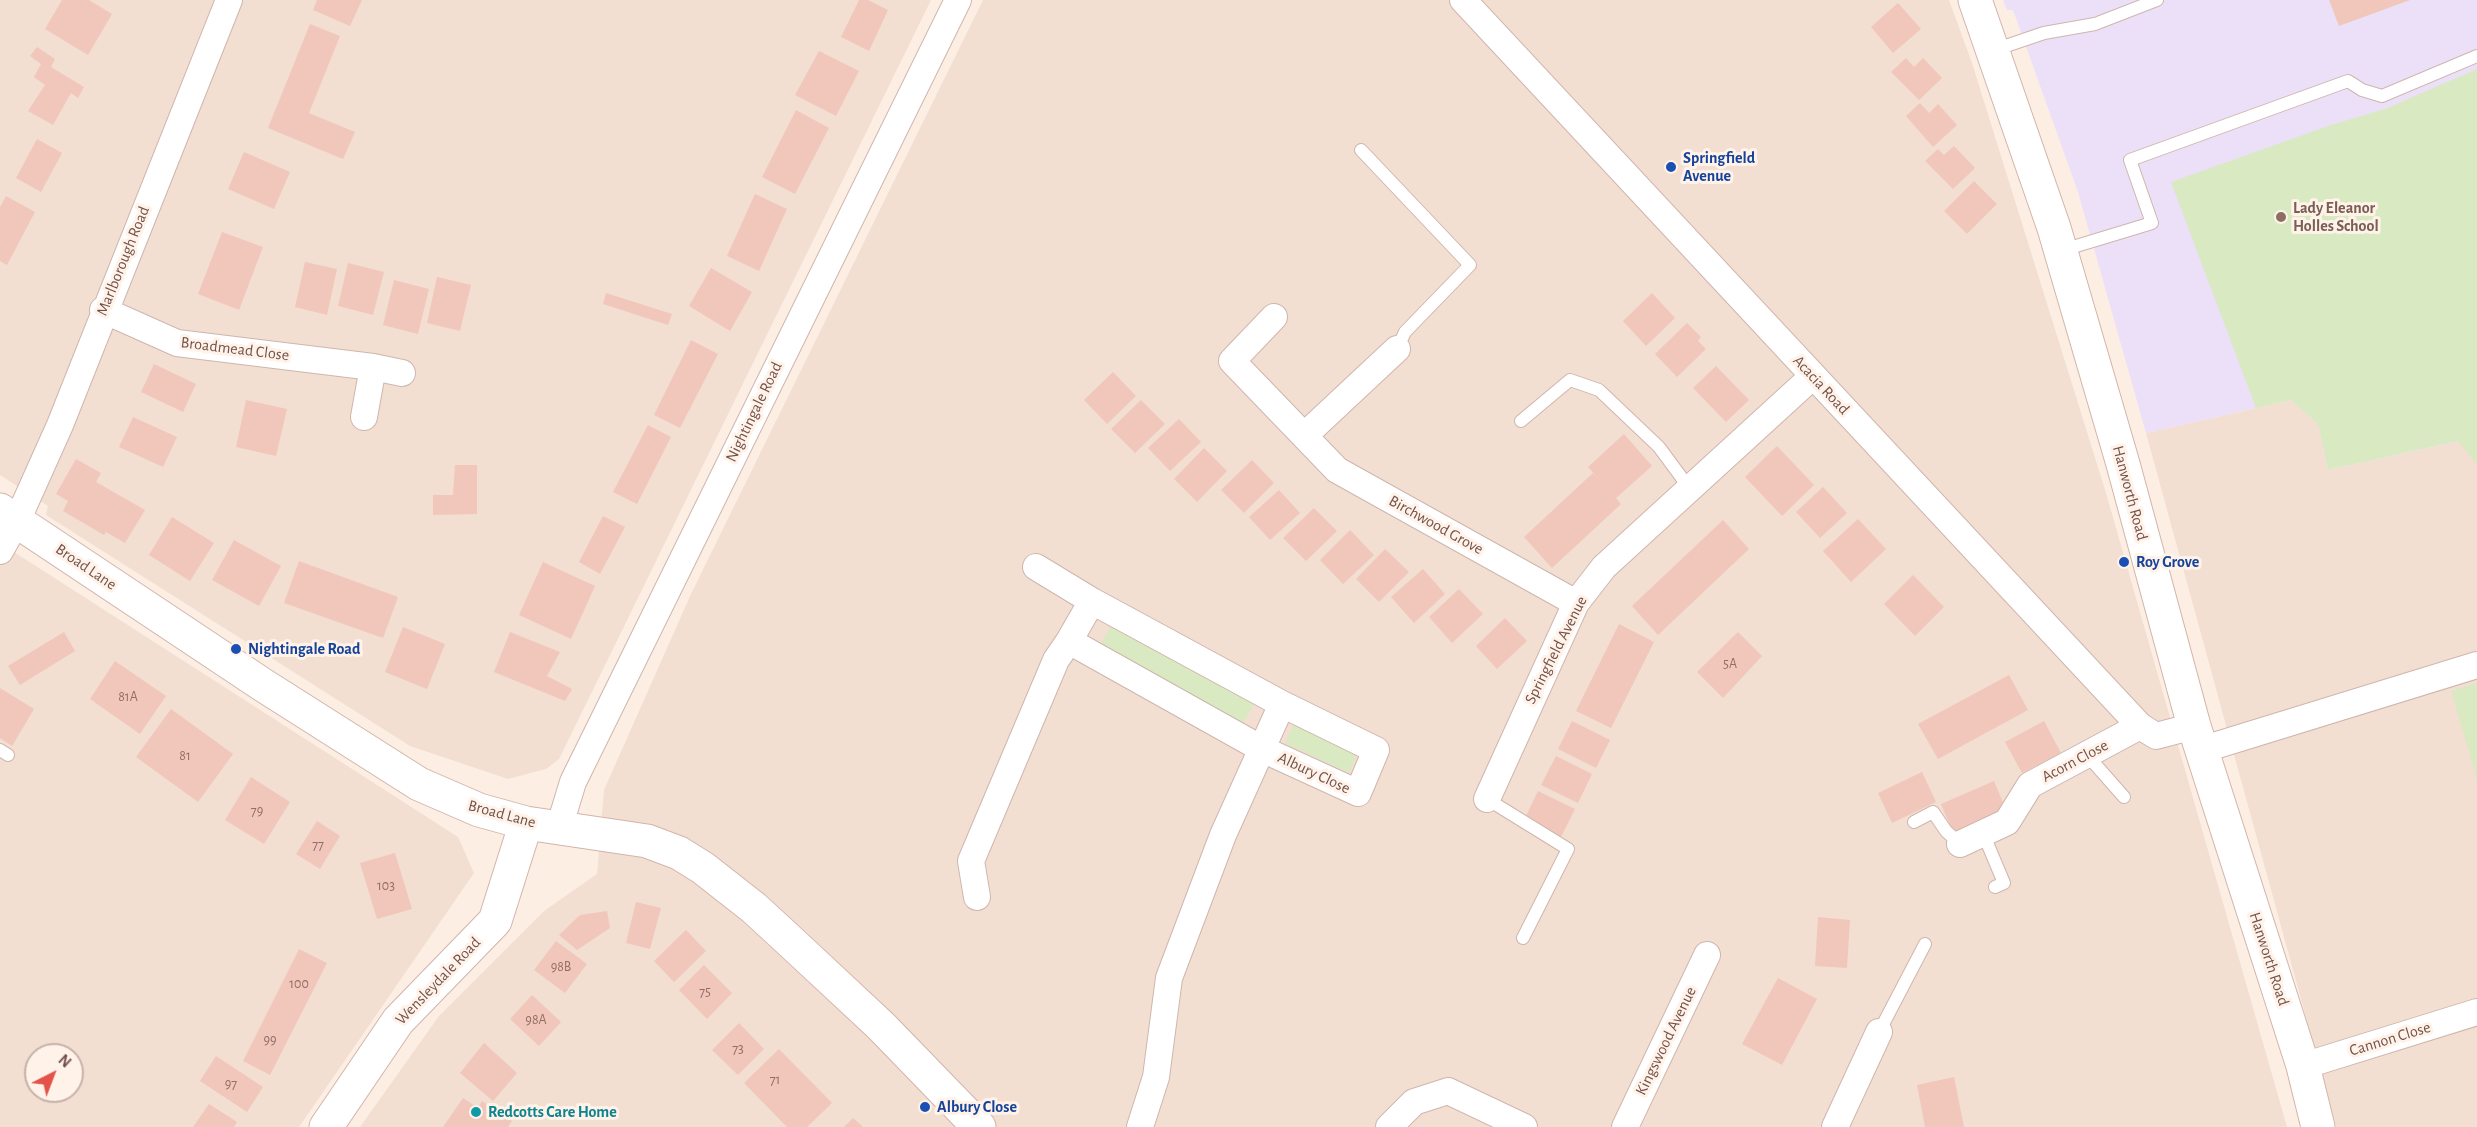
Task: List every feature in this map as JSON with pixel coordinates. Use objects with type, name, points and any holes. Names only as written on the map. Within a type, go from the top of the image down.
[{"type":"street","name":"Marlborough Road","points":[[0,551],[9,515],[60,425],[103,310],[229,0]]},
{"type":"street","name":"Nightingale Road","points":[[559,828],[578,771],[958,0]]},
{"type":"street","name":"Acacia Road","points":[[1463,0],[2140,726]]},
{"type":"street","name":"Hanworth Road","points":[[1975,0],[2061,250],[2197,738],[2303,1066],[2318,1127]]},
{"type":"street","name":"Broadmead Close","points":[[103,310],[177,343],[373,367],[402,373]]},
{"type":"street","name":"Birchwood Grove","points":[[1274,317],[1232,361],[1337,470],[1576,603]]},
{"type":"street","points":[[1305,435],[1397,349]]},
{"type":"street","points":[[364,417],[373,367]]},
{"type":"street","name":"Springfield Avenue","points":[[1487,799],[1576,603],[1604,567],[1813,376]]},
{"type":"street","name":"Broad Lane","points":[[9,515],[263,685],[419,784],[479,810],[526,823],[647,841],[679,853],[703,868],[754,908],[881,1026],[979,1127]]},
{"type":"street","name":"Albury Close","points":[[1036,567],[1092,601],[1282,704],[1376,750],[1359,793],[1262,749],[1069,641]]},
{"type":"street","points":[[977,897],[971,861],[1056,660],[1092,601]]},
{"type":"street","points":[[2140,726],[2156,736],[2197,738],[2477,665]]},
{"type":"street","name":"Albury Close","points":[[1140,1127],[1156,1077],[1169,978],[1223,835],[1282,704]]},
{"type":"street","name":"Acorn Close","points":[[1972,838],[2007,822],[2030,785],[2140,726]]},
{"type":"street","name":"Wensleydale Road","points":[[327,1127],[398,1021],[495,921],[526,823]]},
{"type":"street","name":"Kingswood Avenue","points":[[1625,1127],[1707,955]]},
{"type":"street","name":"Cannon Close","points":[[2303,1066],[2477,1012]]},
{"type":"street","points":[[1835,1127],[1879,1032]]},
{"type":"street","points":[[1389,1127],[1414,1102],[1448,1091],[1524,1127]]},
{"type":"lane","points":[[1993,50],[2044,33],[2095,24],[2157,0]]},
{"type":"lane","points":[[2061,250],[2152,224],[2130,160],[2348,81],[2362,90],[2382,96],[2477,56]]},
{"type":"lane","points":[[1361,150],[1470,265],[1405,332],[1397,349]]},
{"type":"lane","points":[[1521,421],[1570,380],[1599,390],[1659,447],[1690,489]]},
{"type":"lane","points":[[2087,755],[2124,796]]},
{"type":"lane","points":[[1487,799],[1568,849],[1523,938]]},
{"type":"lane","points":[[1914,822],[1933,812],[1946,831],[1972,838],[2004,883],[1995,887]]},
{"type":"lane","points":[[1879,1032],[1925,944]]},
{"type":"shaded area","points":[[0,0],[931,0],[559,759],[546,769],[508,779],[410,746],[46,515],[48,506],[0,475]]},
{"type":"shaded area","points":[[983,0],[1949,0],[1972,63],[2106,493],[2287,1127],[360,1127],[439,1016],[544,911],[597,874],[604,790],[691,594]]},
{"type":"shaded area","name":"Lady Eleanor Holles School","points":[[2003,0],[2477,0],[2477,437],[2328,470],[2318,424],[2291,400],[2146,433],[2078,192],[2013,10],[2007,10]]},
{"type":"shaded area","points":[[2291,400],[2318,424],[2328,470],[2477,437],[2477,1127],[2336,1127],[2146,433]]},
{"type":"shaded area","points":[[0,543],[458,837],[474,873],[299,1127],[0,1127]]},
{"type":"green space","points":[[2477,69],[2477,464],[2458,441],[2328,470],[2318,424],[2291,400],[2256,408],[2171,182],[2331,125],[2385,109]]},
{"type":"green space","points":[[1112,624],[1255,702],[1243,724],[1100,646]]},
{"type":"green space","points":[[2477,683],[2477,779],[2451,691]]},
{"type":"green space","points":[[1295,722],[1358,753],[1349,773],[1285,743]]},
{"type":"building","points":[[62,0],[89,0],[112,14],[88,55],[45,29]]},
{"type":"building","points":[[317,0],[362,0],[350,26],[313,10]]},
{"type":"building","points":[[859,0],[868,0],[888,10],[869,51],[841,37]]},
{"type":"building","points":[[2329,0],[2410,0],[2339,26]]},
{"type":"building","points":[[1898,3],[1921,29],[1893,53],[1871,27]]},
{"type":"building","points":[[310,24],[340,36],[309,113],[355,132],[343,159],[268,128]]},
{"type":"building","points":[[37,47],[55,59],[51,67],[84,87],[78,98],[71,93],[53,125],[28,111],[45,85],[34,77],[41,64],[30,56]]},
{"type":"building","points":[[819,51],[859,71],[836,116],[795,95]]},
{"type":"building","points":[[1906,58],[1914,67],[1923,58],[1942,78],[1919,100],[1891,72]]},
{"type":"building","points":[[1920,103],[1929,113],[1938,104],[1957,125],[1933,147],[1906,116]]},
{"type":"building","points":[[796,110],[829,128],[795,194],[762,177]]},
{"type":"building","points":[[37,139],[62,153],[41,192],[16,178]]},
{"type":"building","points":[[1954,146],[1975,168],[1953,189],[1925,161],[1938,149],[1944,155]]},
{"type":"building","points":[[244,152],[290,172],[274,209],[228,189]]},
{"type":"building","points":[[1974,181],[1997,204],[1967,234],[1944,211]]},
{"type":"building","points":[[755,194],[787,209],[759,271],[727,256]]},
{"type":"building","points":[[6,196],[35,212],[7,265],[0,261],[0,207]]},
{"type":"building","points":[[222,232],[263,247],[239,310],[198,294]]},
{"type":"building","points":[[305,262],[337,269],[327,315],[295,307]]},
{"type":"building","points":[[348,263],[384,272],[373,315],[338,306]]},
{"type":"building","points":[[711,268],[752,292],[730,331],[689,306]]},
{"type":"building","points":[[437,277],[471,285],[460,331],[427,323]]},
{"type":"building","points":[[394,280],[429,289],[418,334],[383,325]]},
{"type":"building","points":[[606,293],[672,314],[668,325],[603,304]]},
{"type":"building","points":[[1652,293],[1675,318],[1646,346],[1623,321]]},
{"type":"building","points":[[1687,323],[1701,337],[1698,341],[1706,349],[1677,377],[1655,354]]},
{"type":"building","points":[[691,340],[718,354],[680,428],[654,415]]},
{"type":"building","points":[[154,364],[196,384],[183,412],[141,392]]},
{"type":"building","points":[[1716,366],[1749,400],[1726,422],[1693,388]]},
{"type":"building","points":[[1113,372],[1136,396],[1107,424],[1084,400]]},
{"type":"building","points":[[246,400],[287,409],[276,456],[236,447]]},
{"type":"building","points":[[1141,400],[1165,424],[1135,453],[1111,429]]},
{"type":"building","points":[[133,417],[177,437],[163,467],[119,447]]},
{"type":"building","points":[[1179,419],[1201,442],[1170,471],[1148,448]]},
{"type":"building","points":[[648,425],[671,437],[637,504],[613,492]]},
{"type":"building","points":[[1624,434],[1652,466],[1616,498],[1621,504],[1552,568],[1524,537],[1593,473],[1599,479],[1588,467]]},
{"type":"building","points":[[1777,446],[1814,485],[1782,516],[1745,477]]},
{"type":"building","points":[[1204,448],[1227,471],[1197,502],[1174,479]]},
{"type":"building","points":[[76,459],[101,473],[96,482],[145,510],[125,543],[106,532],[104,535],[63,511],[68,501],[56,494]]},
{"type":"building","points":[[1252,460],[1274,483],[1244,513],[1221,490]]},
{"type":"building","points":[[455,465],[477,465],[477,514],[433,515],[433,495],[453,495]]},
{"type":"building","points":[[1823,487],[1847,513],[1820,538],[1796,512]]},
{"type":"building","points":[[1279,490],[1300,513],[1270,540],[1249,517]]},
{"type":"building","points":[[1314,508],[1337,531],[1306,561],[1283,538]]},
{"type":"building","points":[[603,516],[625,527],[600,574],[579,562]]},
{"type":"building","points":[[172,517],[214,543],[190,581],[149,555]]},
{"type":"building","points":[[1858,519],[1886,549],[1851,582],[1823,551]]},
{"type":"building","points":[[1723,520],[1749,549],[1658,635],[1632,606]]},
{"type":"building","points":[[1350,530],[1374,555],[1343,584],[1320,560]]},
{"type":"building","points":[[234,540],[281,566],[259,606],[212,580]]},
{"type":"building","points":[[1385,549],[1409,572],[1379,602],[1356,579]]},
{"type":"building","points":[[299,561],[398,597],[383,638],[284,603]]},
{"type":"building","points":[[543,562],[595,586],[571,639],[519,615]]},
{"type":"building","points":[[1423,569],[1445,594],[1414,623],[1391,597]]},
{"type":"building","points":[[1913,575],[1944,607],[1915,636],[1884,604]]},
{"type":"building","points":[[1459,589],[1483,614],[1452,643],[1429,617]]},
{"type":"building","points":[[1505,618],[1527,641],[1497,669],[1476,646]]},
{"type":"building","points":[[1619,624],[1654,642],[1611,728],[1576,711]]},
{"type":"building","points":[[403,627],[445,644],[427,689],[385,672]]},
{"type":"building","points":[[64,632],[75,651],[20,685],[8,666]]},
{"type":"building","points":[[510,632],[560,652],[547,676],[572,689],[565,701],[494,672]]},
{"type":"building","points":[[1738,632],[1762,656],[1723,698],[1697,672]]},
{"type":"building","points":[[115,661],[166,696],[140,734],[90,699]]},
{"type":"building","points":[[2009,675],[2028,710],[1938,759],[1918,724]]},
{"type":"building","points":[[0,688],[34,709],[12,746],[0,738]]},
{"type":"building","points":[[171,709],[233,754],[198,802],[136,757]]},
{"type":"building","points":[[1572,721],[1610,740],[1596,768],[1558,749]]},
{"type":"building","points":[[2044,721],[2061,753],[2022,773],[2005,742]]},
{"type":"building","points":[[1556,756],[1592,774],[1578,803],[1541,785]]},
{"type":"building","points":[[1922,772],[1936,802],[1892,823],[1878,793]]},
{"type":"building","points":[[251,777],[290,802],[264,844],[225,820]]},
{"type":"building","points":[[1994,781],[2007,812],[1954,835],[1941,804]]},
{"type":"building","points":[[1538,791],[1575,809],[1561,837],[1525,818]]},
{"type":"building","points":[[317,821],[340,836],[320,869],[296,854]]},
{"type":"building","points":[[395,853],[412,909],[377,919],[360,863]]},
{"type":"building","points":[[636,902],[661,908],[650,949],[626,943]]},
{"type":"building","points":[[607,911],[610,928],[577,950],[559,935],[580,915]]},
{"type":"building","points":[[1818,917],[1850,920],[1847,968],[1815,966]]},
{"type":"building","points":[[686,930],[706,951],[674,982],[654,961]]},
{"type":"building","points":[[556,941],[587,964],[565,993],[534,970]]},
{"type":"building","points":[[299,949],[327,963],[270,1075],[243,1061]]},
{"type":"building","points":[[704,965],[732,993],[707,1019],[679,990]]},
{"type":"building","points":[[1778,978],[1817,999],[1782,1065],[1742,1044]]},
{"type":"building","points":[[532,995],[561,1022],[539,1046],[510,1019]]},
{"type":"building","points":[[739,1023],[764,1049],[738,1075],[712,1050]]},
{"type":"building","points":[[484,1043],[517,1073],[493,1101],[460,1073]]},
{"type":"building","points":[[779,1049],[832,1103],[807,1127],[787,1127],[744,1083]]},
{"type":"building","points":[[216,1056],[263,1087],[247,1112],[200,1081]]},
{"type":"building","points":[[1954,1077],[1964,1127],[1925,1127],[1917,1085]]},
{"type":"building","name":"Redcotts Care Home","points":[[463,1098],[478,1108],[482,1101],[512,1121],[508,1127],[443,1127]]},
{"type":"building","points":[[209,1104],[237,1122],[234,1127],[193,1127]]},
{"type":"building","points":[[853,1118],[863,1127],[844,1127]]},
{"type":"place","name":"Springfield Avenue","points":[[1671,167]]},
{"type":"place","name":"Lady Eleanor Holles School","points":[[2281,217]]},
{"type":"place","name":"Roy Grove","points":[[2124,562]]},
{"type":"place","name":"Nightingale Road","points":[[236,649]]},
{"type":"place","name":"Albury Close","points":[[925,1107]]},
{"type":"place","name":"Redcotts Care Home","points":[[476,1112]]}]
